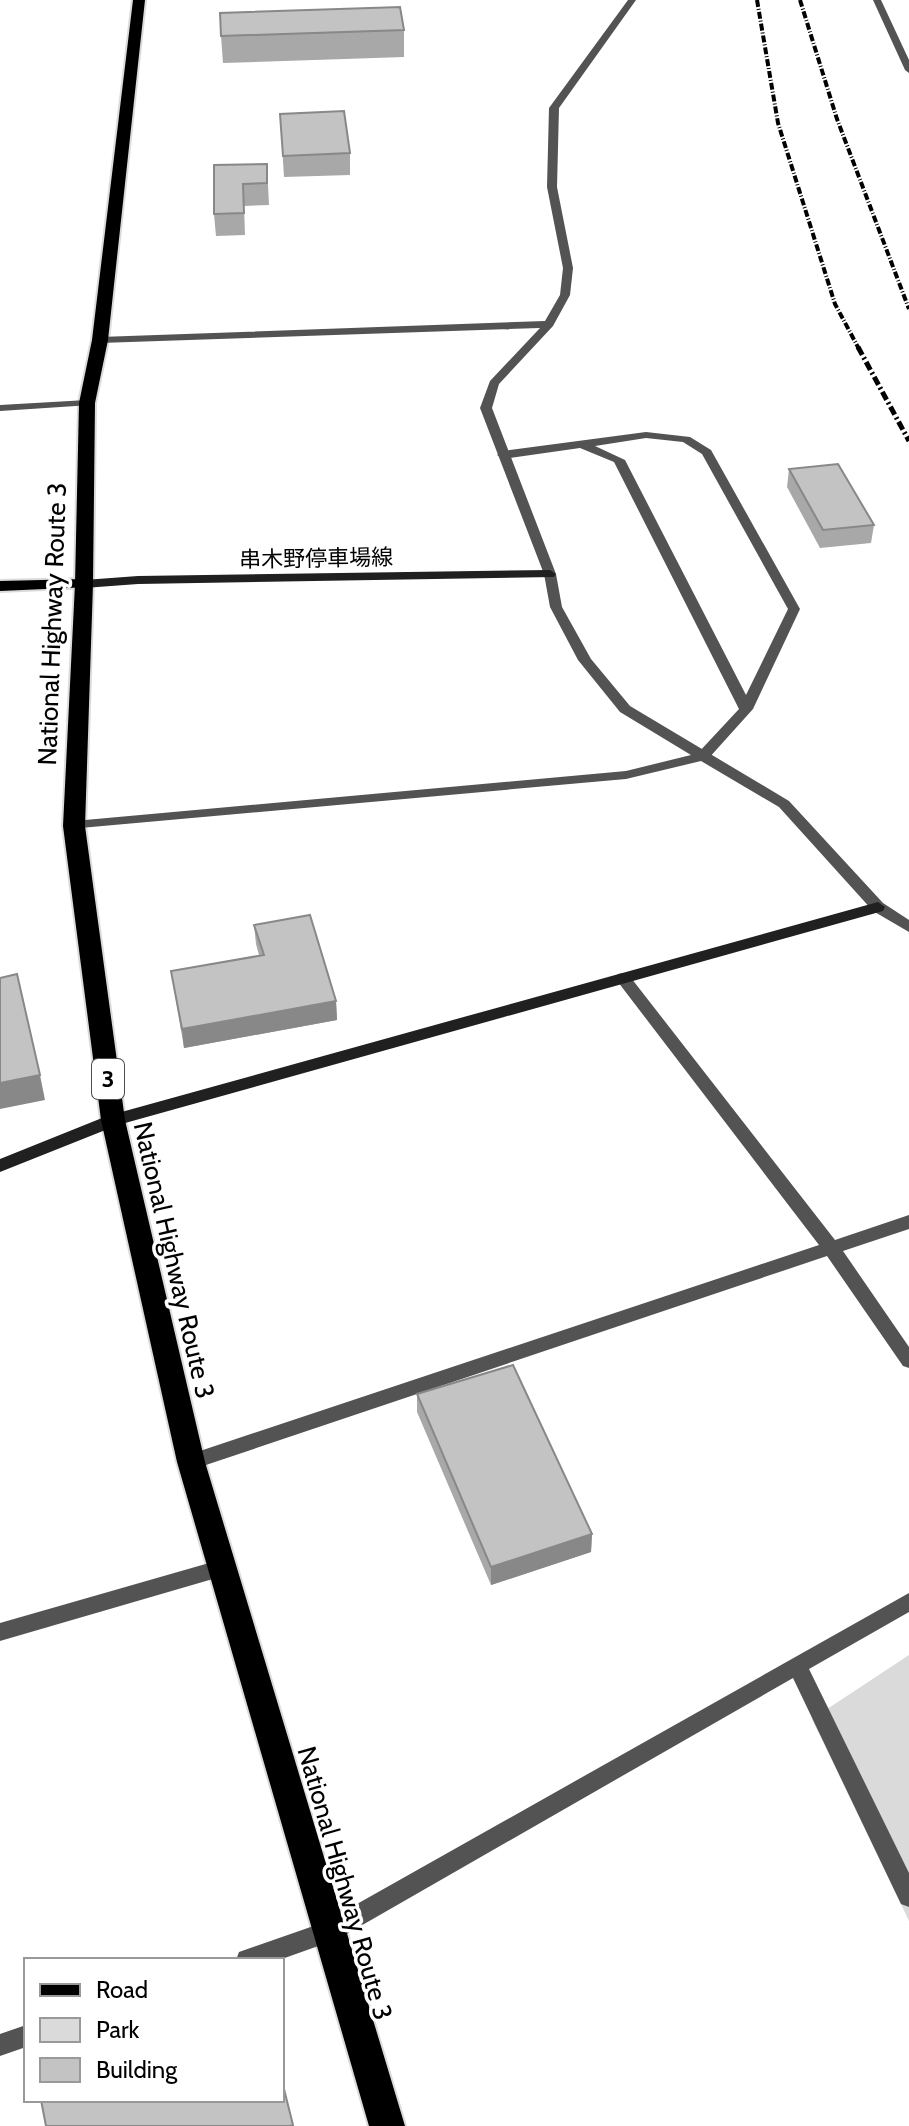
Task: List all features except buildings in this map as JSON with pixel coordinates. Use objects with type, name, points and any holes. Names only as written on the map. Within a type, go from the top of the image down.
[{"type":"highway","name":"National Highway Route 3","points":[[139,0],[100,340],[87,403],[84,584],[74,826],[113,1120],[191,1462],[387,2126]]},
{"type":"main road","points":[[0,586],[84,584]]},
{"type":"street","points":[[632,0],[554,108],[552,187],[568,268],[565,295],[549,324],[494,383],[486,408],[550,574],[556,607],[585,660],[625,709],[784,804],[878,907],[909,927]]},
{"type":"street","points":[[877,0],[909,70]]},
{"type":"street","points":[[100,340],[549,324]]},
{"type":"street","points":[[0,408],[87,403]]},
{"type":"street","points":[[74,826],[626,775],[703,756],[746,709],[794,609],[707,452],[686,439],[646,435],[503,455]]},
{"type":"street","points":[[582,444],[619,460],[746,709]]},
{"type":"street","name":"串木野停車場線","points":[[84,584],[138,580],[550,574]]},
{"type":"street","points":[[0,1166],[113,1120],[878,907]]},
{"type":"street","points":[[623,978],[831,1248],[909,1361]]},
{"type":"street","points":[[191,1462],[909,1222]]},
{"type":"street","points":[[0,1632],[223,1568]]},
{"type":"street","points":[[253,1958],[330,1931],[909,1602]]},
{"type":"street","points":[[797,1665],[909,1896]]},
{"type":"street","points":[[0,2045],[24,2037]]},
{"type":"green space","points":[[909,1655],[909,1921],[812,1719]]},
{"type":"railway","points":[[757,0],[778,123],[835,304],[859,349]]},
{"type":"railway","points":[[800,0],[837,119],[909,309]]},
{"type":"railway","points":[[858,347],[909,441]]}]
